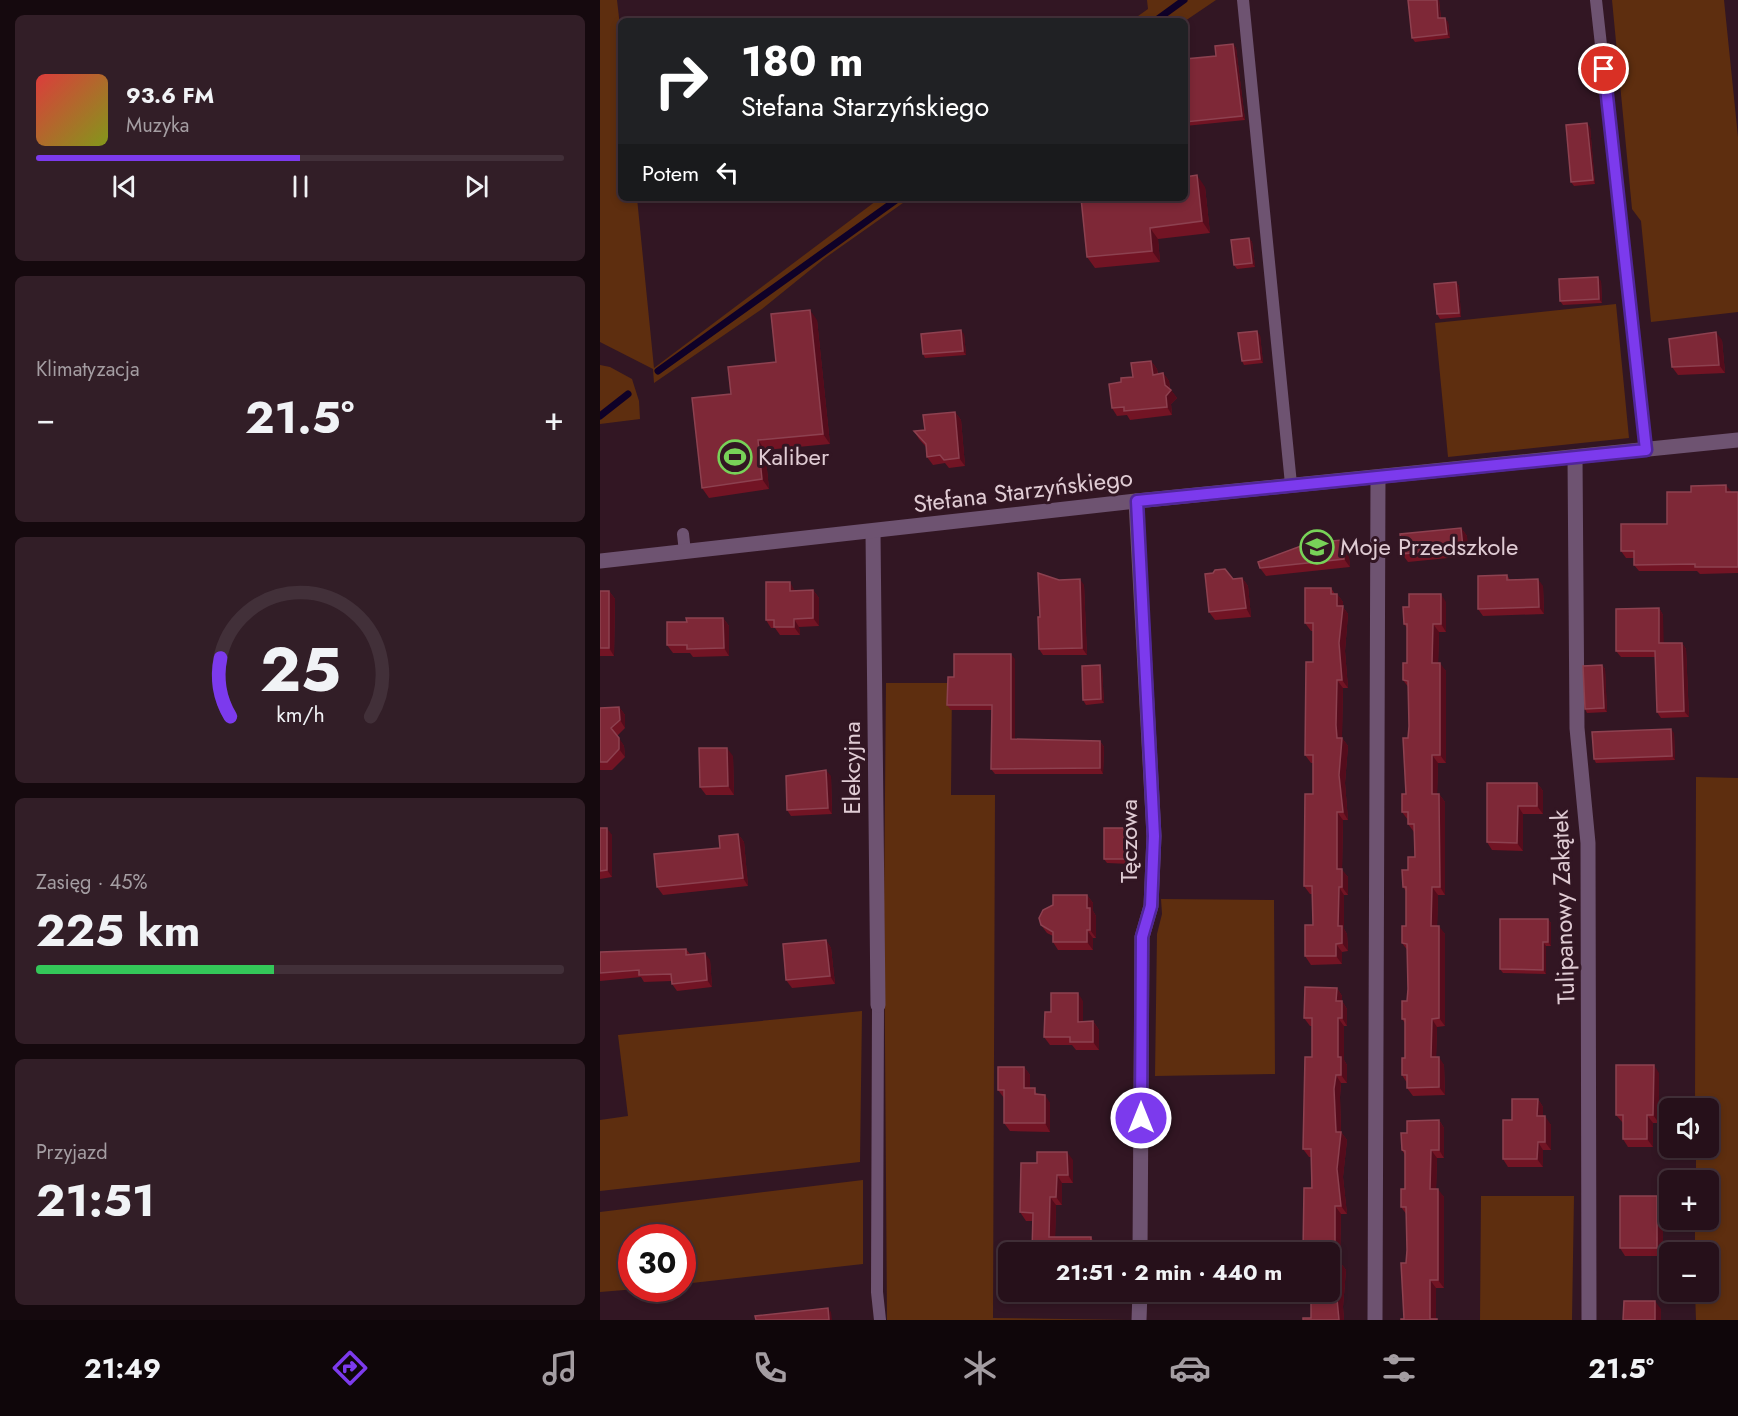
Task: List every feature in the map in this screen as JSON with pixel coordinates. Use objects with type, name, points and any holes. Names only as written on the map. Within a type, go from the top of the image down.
[{"type":"street","name":"Stefana Starzyńskiego","points":[[600,561],[1291,484],[1378,478],[1738,440]]},
{"type":"street","name":"Tulipanowy Zakątek","points":[[1575,457],[1576,728],[1588,843],[1589,1320]]},
{"type":"street","points":[[1375,1320],[1378,478]]},
{"type":"street","name":"Tęczowa","points":[[1137,501],[1154,836],[1151,906],[1142,937],[1140,1242]]},
{"type":"street","name":"Elekcyjna","points":[[873,532],[878,1005]]},
{"type":"street","points":[[1139,1320],[1140,1302]]},
{"type":"lane","points":[[1243,0],[1291,484]]},
{"type":"lane","points":[[1596,0],[1646,450]]},
{"type":"lane","points":[[682,534],[685,552]]},
{"type":"lane","points":[[878,1005],[877,1292],[880,1320]]},
{"type":"shaded area","points":[[600,0],[617,0],[619,18],[618,201],[637,201],[654,368],[876,201],[906,201],[825,258],[762,309],[654,383],[653,369],[600,342]]},
{"type":"shaded area","points":[[1147,0],[1216,0],[1188,19],[1135,18],[1148,9]]},
{"type":"shaded area","points":[[1612,0],[1724,0],[1738,137],[1738,312],[1651,322],[1641,221],[1632,209]]},
{"type":"shaded area","points":[[1616,304],[1629,438],[1448,457],[1435,323]]},
{"type":"shaded area","points":[[600,365],[610,367],[632,379],[639,401],[640,419],[600,424]]},
{"type":"shaded area","points":[[886,683],[952,683],[951,795],[995,795],[993,1318],[1127,1320],[887,1320],[884,905]]},
{"type":"shaded area","points":[[1696,777],[1738,778],[1738,1320],[1696,1320],[1695,1302],[1719,1302],[1719,1242],[1695,1242],[1695,1230],[1719,1230],[1719,1170],[1696,1170],[1696,1158],[1719,1158],[1719,1098],[1695,1098]]},
{"type":"shaded area","points":[[1161,899],[1274,900],[1275,1074],[1155,1076],[1157,934],[1162,914]]},
{"type":"shaded area","points":[[862,1011],[860,1162],[600,1191],[600,1120],[628,1116],[618,1035]]},
{"type":"shaded area","points":[[863,1180],[863,1264],[696,1283],[696,1224],[618,1224],[618,1291],[600,1292],[600,1212]]},
{"type":"shaded area","points":[[1481,1196],[1574,1196],[1572,1320],[1480,1320]]},
{"type":"building","points":[[1408,0],[1437,0],[1438,18],[1445,18],[1447,34],[1412,38]]},
{"type":"building","points":[[1233,44],[1242,116],[1188,122],[1188,59],[1216,56],[1215,46]]},
{"type":"building","points":[[1587,123],[1593,180],[1571,182],[1566,125]]},
{"type":"building","points":[[1197,175],[1202,221],[1150,228],[1152,251],[1087,257],[1081,201],[1188,201],[1188,176]]},
{"type":"building","points":[[1249,238],[1252,263],[1234,265],[1231,240]]},
{"type":"building","points":[[1598,277],[1599,299],[1560,301],[1559,279]]},
{"type":"building","points":[[1456,282],[1459,313],[1437,314],[1434,284]]},
{"type":"building","points":[[810,310],[823,434],[758,440],[762,479],[702,488],[692,398],[731,394],[728,367],[776,362],[771,314]]},
{"type":"building","points":[[961,330],[963,351],[923,354],[921,334]]},
{"type":"building","points":[[1257,331],[1260,359],[1242,361],[1238,333]]},
{"type":"building","points":[[1716,332],[1719,365],[1672,367],[1669,339]]},
{"type":"building","points":[[1151,361],[1153,375],[1163,373],[1165,385],[1171,390],[1166,396],[1167,407],[1124,411],[1124,407],[1112,408],[1109,384],[1121,382],[1121,378],[1133,377],[1131,363]]},
{"type":"building","points":[[955,412],[959,458],[944,460],[940,455],[927,457],[926,444],[914,431],[925,430],[923,415]]},
{"type":"building","points":[[1726,485],[1726,492],[1738,492],[1738,567],[1695,567],[1695,564],[1634,565],[1634,551],[1621,551],[1621,524],[1667,524],[1667,492],[1691,492],[1691,486]]},
{"type":"building","points":[[1461,528],[1463,548],[1402,554],[1400,534]]},
{"type":"building","points":[[1342,540],[1344,559],[1260,568],[1258,562],[1309,543]]},
{"type":"building","points":[[1225,569],[1233,579],[1242,578],[1246,608],[1209,612],[1205,574]]},
{"type":"building","points":[[1038,573],[1059,580],[1080,579],[1082,648],[1039,649]]},
{"type":"building","points":[[1507,575],[1507,580],[1538,579],[1539,607],[1478,609],[1478,576]]},
{"type":"building","points":[[766,582],[790,582],[790,591],[813,590],[813,618],[794,619],[794,627],[774,627],[774,620],[766,620]]},
{"type":"building","points":[[1305,588],[1331,588],[1331,594],[1337,594],[1337,606],[1343,606],[1339,643],[1342,680],[1337,680],[1336,725],[1337,738],[1342,738],[1339,775],[1343,812],[1337,812],[1337,869],[1342,869],[1338,926],[1342,926],[1342,943],[1336,944],[1336,956],[1305,956],[1305,925],[1313,925],[1312,886],[1304,886],[1305,794],[1313,794],[1313,755],[1305,755],[1306,662],[1313,662],[1313,623],[1305,623]]},
{"type":"building","points":[[600,591],[609,591],[609,648],[600,648]]},
{"type":"building","points":[[1409,594],[1441,594],[1441,624],[1433,624],[1432,663],[1440,663],[1440,755],[1432,755],[1432,794],[1439,794],[1440,887],[1432,887],[1431,926],[1439,926],[1439,1018],[1432,1019],[1431,1057],[1439,1057],[1439,1087],[1407,1088],[1407,1075],[1402,1075],[1402,1058],[1405,1058],[1405,1019],[1402,1019],[1402,1001],[1407,1001],[1408,989],[1407,944],[1402,943],[1402,926],[1406,926],[1406,887],[1403,887],[1402,870],[1408,870],[1408,857],[1415,857],[1414,824],[1408,824],[1408,812],[1402,812],[1402,794],[1406,794],[1403,738],[1408,738],[1409,726],[1408,681],[1403,680],[1403,663],[1407,663],[1407,624],[1404,624],[1403,607],[1409,607]]},
{"type":"building","points":[[1659,608],[1659,643],[1682,643],[1684,711],[1657,712],[1655,651],[1616,651],[1616,609]]},
{"type":"building","points":[[686,618],[723,618],[724,648],[687,649],[687,645],[667,645],[667,622],[687,622]]},
{"type":"building","points":[[954,654],[1011,654],[1011,739],[1100,741],[1100,768],[991,769],[992,705],[947,705],[948,677],[954,677]]},
{"type":"building","points":[[1100,665],[1101,699],[1083,700],[1082,666]]},
{"type":"building","points":[[1602,665],[1604,708],[1585,709],[1583,666]]},
{"type":"building","points":[[619,707],[620,720],[611,728],[619,738],[619,749],[607,762],[600,762],[600,708]]},
{"type":"building","points":[[1671,729],[1672,756],[1594,759],[1592,732]]},
{"type":"building","points":[[699,748],[727,748],[728,786],[700,787]]},
{"type":"building","points":[[826,770],[828,808],[787,810],[786,776]]},
{"type":"building","points":[[1487,783],[1537,783],[1537,806],[1518,806],[1517,843],[1487,842]]},
{"type":"building","points":[[600,828],[607,828],[607,870],[600,871]]},
{"type":"building","points":[[1104,828],[1127,828],[1127,859],[1104,859]]},
{"type":"building","points":[[738,834],[743,878],[657,887],[654,854],[720,848],[719,836]]},
{"type":"building","points":[[1053,895],[1087,895],[1087,908],[1090,908],[1090,930],[1087,930],[1087,942],[1053,942],[1053,932],[1041,925],[1039,918],[1043,910],[1053,905]]},
{"type":"building","points":[[1500,919],[1548,919],[1548,942],[1543,942],[1543,970],[1500,969]]},
{"type":"building","points":[[826,940],[830,976],[786,980],[783,944]]},
{"type":"building","points":[[686,949],[686,955],[705,953],[707,980],[672,984],[671,974],[639,975],[639,970],[600,973],[600,952]]},
{"type":"building","points":[[1305,987],[1337,988],[1336,1001],[1342,1001],[1342,1018],[1338,1018],[1338,1057],[1341,1057],[1341,1075],[1336,1075],[1334,1089],[1336,1132],[1341,1132],[1337,1169],[1341,1206],[1335,1206],[1335,1242],[1303,1242],[1304,1188],[1312,1188],[1311,1149],[1303,1149],[1305,1057],[1312,1057],[1312,1018],[1304,1018]]},
{"type":"building","points":[[1051,993],[1078,993],[1078,1022],[1093,1021],[1093,1042],[1070,1042],[1070,1037],[1044,1037],[1045,1012],[1051,1012]]},
{"type":"building","points":[[1616,1065],[1654,1065],[1653,1115],[1647,1115],[1647,1139],[1623,1139],[1623,1115],[1616,1115]]},
{"type":"building","points":[[998,1067],[1024,1067],[1024,1088],[1035,1088],[1035,1094],[1045,1095],[1045,1123],[1004,1123],[1004,1090],[998,1090]]},
{"type":"building","points":[[1512,1099],[1538,1099],[1537,1116],[1545,1116],[1545,1142],[1538,1142],[1537,1159],[1503,1159],[1503,1120],[1512,1120]]},
{"type":"building","points":[[1439,1120],[1439,1150],[1431,1150],[1430,1189],[1438,1189],[1438,1280],[1430,1280],[1430,1319],[1437,1320],[1401,1320],[1404,1319],[1401,1263],[1406,1263],[1407,1250],[1406,1207],[1401,1207],[1401,1189],[1405,1189],[1405,1151],[1402,1150],[1401,1133],[1407,1133],[1407,1121]]},
{"type":"building","points":[[1037,1152],[1067,1152],[1068,1175],[1057,1175],[1056,1197],[1050,1197],[1049,1237],[1091,1237],[1091,1242],[1032,1242],[1033,1213],[1020,1212],[1021,1163],[1037,1163]]},
{"type":"building","points":[[1620,1196],[1657,1196],[1657,1248],[1620,1248]]},
{"type":"building","points":[[1624,1301],[1655,1301],[1655,1320],[1623,1320]]},
{"type":"building","points":[[1311,1302],[1337,1302],[1339,1320],[1303,1320],[1303,1318],[1311,1318]]},
{"type":"building","points":[[828,1308],[829,1320],[756,1320],[755,1316]]},
{"type":"waterway","points":[[1159,18],[1184,0]]},
{"type":"waterway","points":[[658,371],[895,201]]},
{"type":"waterway","points":[[600,416],[628,394]]},
{"type":"place","name":"Kaliber","points":[[735,457]]},
{"type":"place","name":"Moje Przedszkole","points":[[1317,547]]},
{"type":"route","points":[[1141,1118],[1142,937],[1151,906],[1154,836],[1137,501],[1646,450],[1604,69]]}]
